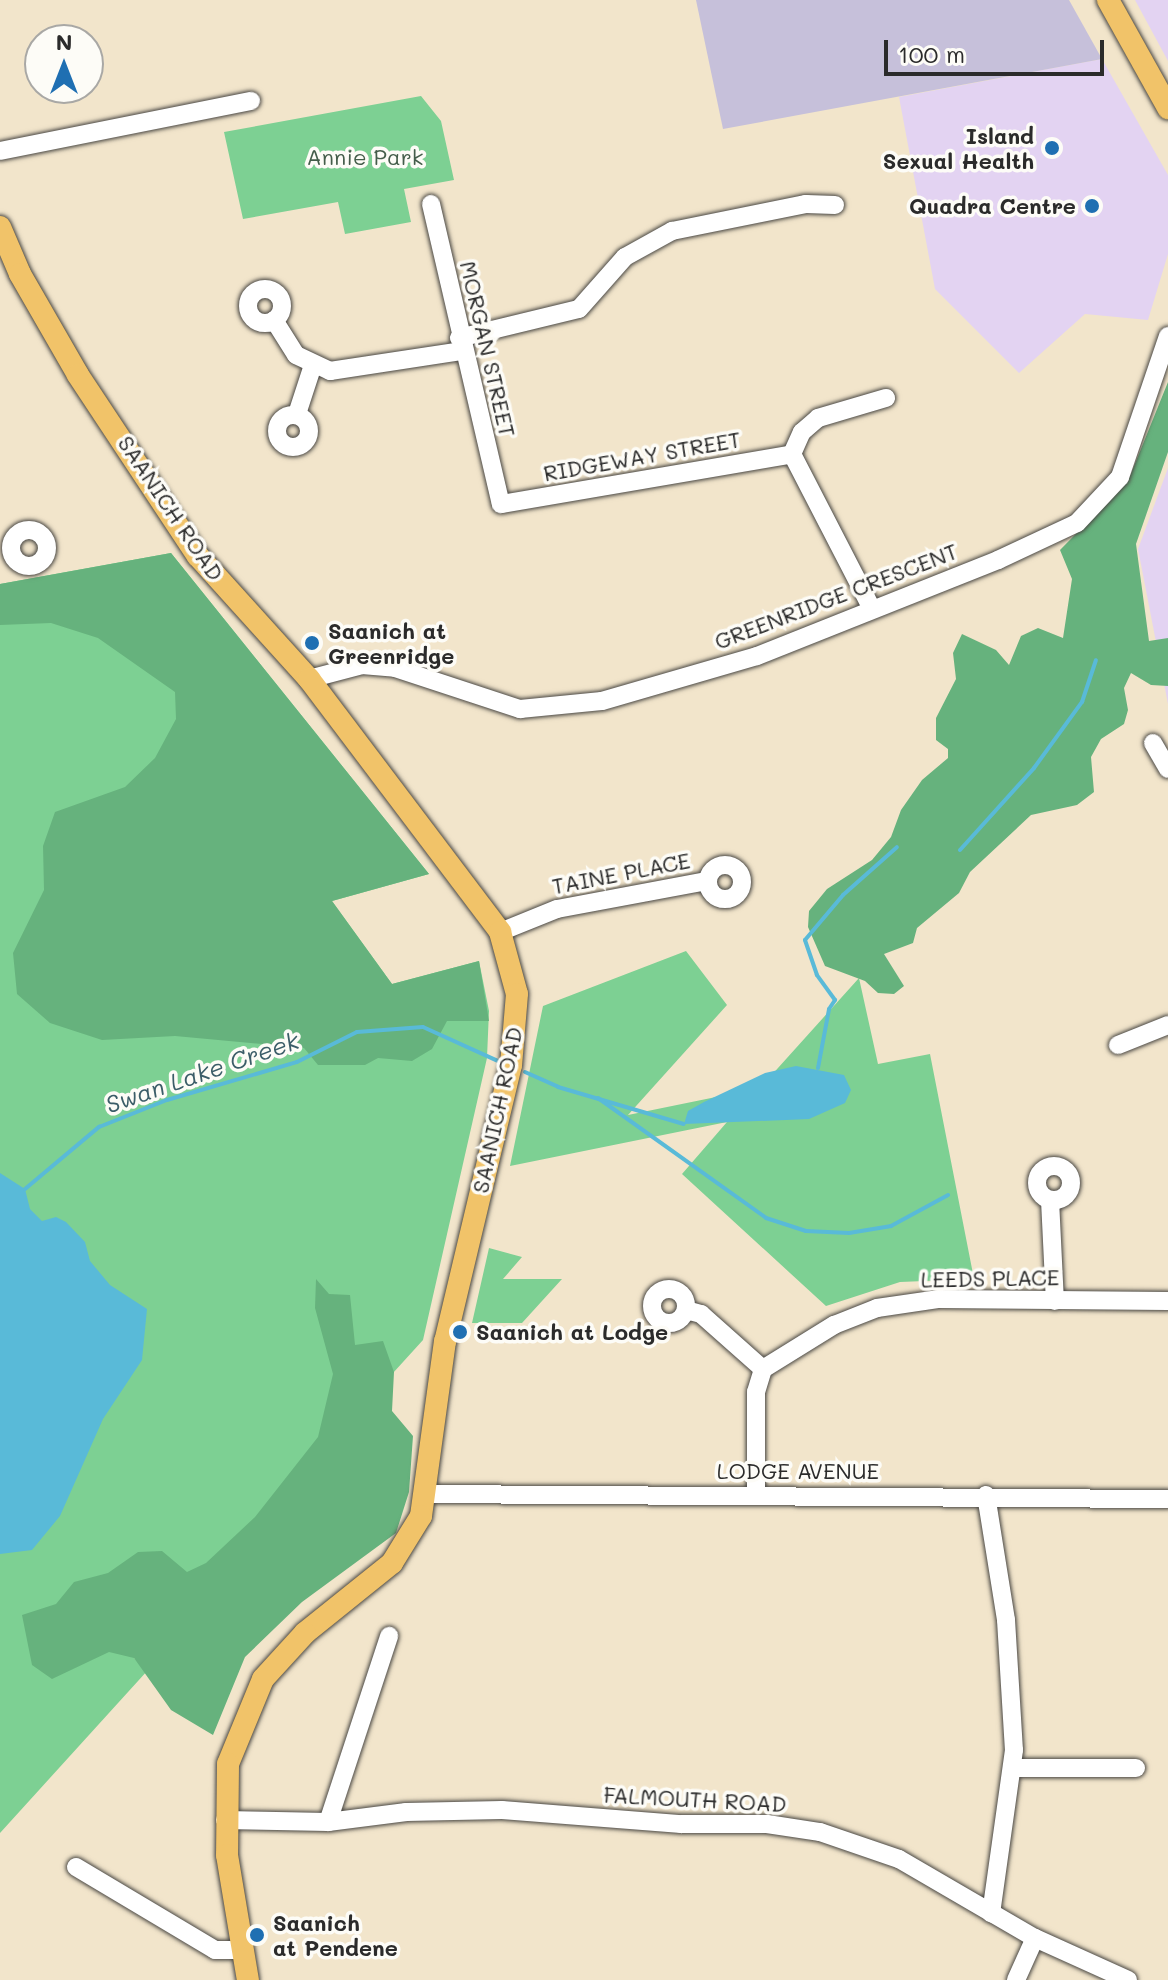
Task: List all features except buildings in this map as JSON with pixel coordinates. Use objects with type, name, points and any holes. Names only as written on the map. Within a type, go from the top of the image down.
[{"type":"main road","points":[[1108,0],[1168,108]]},
{"type":"main road","name":"SAANICH ROAD","points":[[0,227],[20,274],[78,375],[183,535],[309,679],[500,932],[517,994],[511,1065],[445,1341],[427,1494],[414,1535],[392,1563],[305,1633],[263,1679],[228,1764],[225,1820],[248,1980]]},
{"type":"street","points":[[0,151],[251,101]]},
{"type":"street","name":"MORGAN STREET","points":[[431,204],[461,344],[501,504]]},
{"type":"street","points":[[274,320],[296,355],[313,365],[354,370],[461,344],[579,309],[625,257],[672,231],[806,204],[835,205]]},
{"type":"street","name":"GREENRIDGE CRESCENT","points":[[309,679],[362,665],[395,668],[494,704],[553,708],[602,701],[757,656],[871,607],[998,560],[1077,523],[1120,477],[1168,336]]},
{"type":"street","points":[[297,414],[313,365]]},
{"type":"street","points":[[871,607],[792,454],[802,432],[818,418],[886,398]]},
{"type":"street","name":"RIDGEWAY STREET","points":[[501,504],[792,454]]},
{"type":"street","points":[[1153,743],[1168,769]]},
{"type":"street","name":"TAINE PLACE","points":[[500,932],[557,909],[707,881]]},
{"type":"street","points":[[1118,1045],[1168,1025]]},
{"type":"street","points":[[1050,1200],[1055,1301]]},
{"type":"street","name":"LEEDS PLACE","points":[[763,1369],[834,1325],[877,1308],[939,1299],[1168,1301]]},
{"type":"street","points":[[686,1310],[701,1314],[763,1369],[756,1392],[756,1495]]},
{"type":"street","name":"LODGE AVENUE","points":[[427,1494],[986,1495],[1168,1499]]},
{"type":"street","points":[[986,1495],[1006,1620],[1013,1768],[991,1913]]},
{"type":"street","points":[[328,1822],[389,1636]]},
{"type":"street","points":[[1013,1768],[1136,1768]]},
{"type":"street","name":"FALMOUTH ROAD","points":[[225,1820],[328,1822],[406,1812],[502,1810],[681,1824],[767,1824],[857,1842],[899,1859],[1035,1938],[1128,1980]]},
{"type":"street","points":[[76,1867],[215,1950],[242,1950]]},
{"type":"street","points":[[1016,1980],[1035,1938]]},
{"type":"shaded area","points":[[696,0],[1069,0],[1102,59],[723,129]]},
{"type":"shaded area","points":[[1135,0],[1168,0],[1168,61]]},
{"type":"shaded area","points":[[1102,59],[1168,175],[1168,254],[1148,320],[1085,314],[1019,373],[935,289],[899,97]]},
{"type":"shaded area","points":[[1168,468],[1168,704],[1138,549]]},
{"type":"green space","name":"Annie Park","points":[[421,96],[441,121],[454,180],[404,189],[411,222],[345,234],[338,202],[243,219],[224,132]]},
{"type":"green space","points":[[1168,382],[1168,452],[1136,544],[1149,641],[1168,638],[1168,686],[1151,685],[1131,673],[1124,688],[1128,710],[1124,724],[1101,739],[1091,757],[1094,792],[1077,805],[1031,815],[970,872],[959,893],[917,928],[913,943],[884,954],[904,986],[894,994],[878,993],[865,981],[825,966],[808,927],[809,911],[827,889],[872,860],[891,837],[901,810],[922,780],[948,758],[948,749],[936,740],[936,718],[956,679],[953,653],[962,634],[996,650],[1009,665],[1021,636],[1038,628],[1063,638],[1072,579],[1060,550],[1128,481]]},
{"type":"green space","points":[[171,553],[429,874],[332,901],[392,984],[479,961],[489,1011],[487,1058],[423,1340],[134,1658],[148,1670],[0,1833],[0,584]]},
{"type":"green space","points":[[171,553],[429,874],[332,901],[392,984],[479,961],[489,1021],[447,1021],[432,1049],[412,1061],[378,1058],[365,1065],[318,1065],[304,1048],[175,1036],[102,1040],[50,1023],[17,994],[13,953],[44,890],[43,846],[55,812],[125,787],[155,758],[176,719],[175,692],[98,638],[51,623],[0,625],[0,584]]},
{"type":"green space","points":[[686,951],[727,1005],[628,1115],[760,1088],[859,978],[878,1064],[930,1054],[974,1279],[900,1282],[826,1306],[682,1174],[727,1122],[510,1166],[543,1006]]},
{"type":"green space","points":[[489,1248],[522,1257],[503,1279],[562,1279],[522,1323],[472,1323]]},
{"type":"green space","points":[[316,1279],[329,1294],[350,1295],[355,1345],[383,1341],[394,1372],[392,1411],[413,1436],[409,1492],[396,1533],[302,1602],[245,1657],[213,1735],[171,1710],[134,1658],[109,1652],[52,1679],[32,1665],[22,1615],[56,1604],[74,1582],[108,1573],[138,1552],[162,1551],[187,1572],[206,1563],[255,1517],[318,1437],[333,1374],[315,1308]]},
{"type":"water","points":[[796,1066],[844,1075],[851,1090],[845,1103],[809,1119],[684,1124],[688,1111],[704,1102],[765,1073]]},
{"type":"water","points":[[0,1173],[25,1189],[30,1209],[42,1221],[56,1217],[66,1222],[85,1242],[90,1261],[110,1285],[147,1309],[142,1360],[103,1419],[60,1516],[32,1550],[0,1554]]},
{"type":"waterway","name":"Swan Lake Creek","points":[[960,850],[1034,768],[1082,702],[1096,660]]},
{"type":"waterway","name":"Swan Lake Creek","points":[[818,1068],[829,1009],[835,1000],[817,975],[805,940],[843,895],[897,847]]},
{"type":"waterway","name":"Swan Lake Creek","points":[[25,1189],[99,1127],[167,1100],[297,1062],[357,1032],[423,1027],[498,1061]]},
{"type":"waterway","name":"Swan Lake Creek","points":[[525,1072],[558,1087],[684,1124]]},
{"type":"waterway","points":[[598,1098],[766,1218],[806,1231],[849,1233],[891,1226],[948,1195]]},
{"type":"place","name":"Island Sexual Health","points":[[1052,148]]},
{"type":"place","name":"Quadra Centre","points":[[1092,206]]},
{"type":"place","name":"Saanich at Greenridge","points":[[312,643]]},
{"type":"place","name":"Saanich at Lodge","points":[[460,1332]]},
{"type":"place","name":"Saanich at Pendene","points":[[257,1935]]}]
